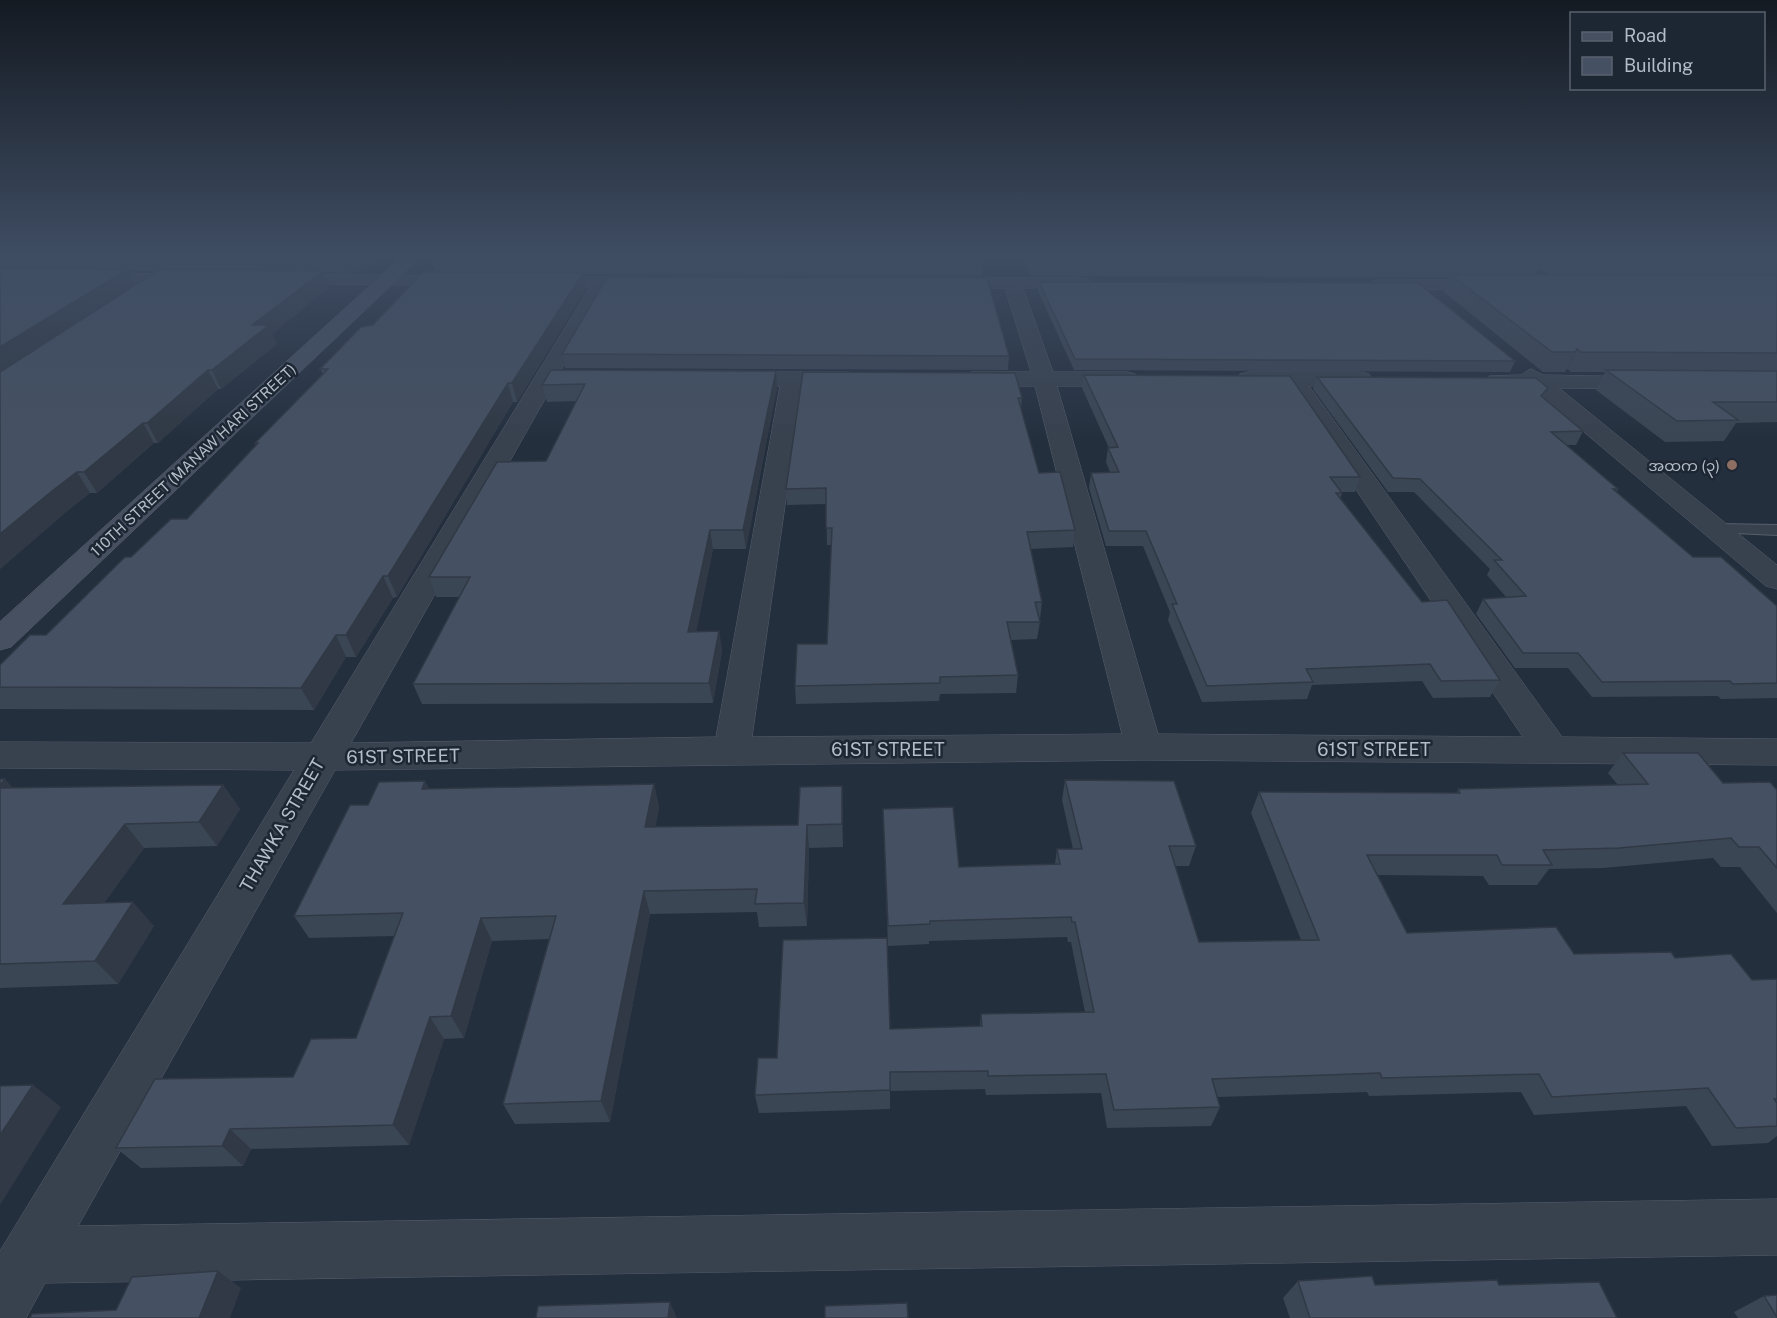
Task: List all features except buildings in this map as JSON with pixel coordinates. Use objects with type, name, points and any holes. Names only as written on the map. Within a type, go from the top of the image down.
[{"type":"main road","name":"110TH STREET (MANAW HARI STREET)","points":[[0,640],[345,318]]},
{"type":"street","name":"THAWKA STREET","points":[[0,1306],[322,757],[559,377],[586,318]]},
{"type":"street","points":[[1024,318],[1044,379],[1144,747]]},
{"type":"street","points":[[1510,359],[1777,580]]},
{"type":"street","points":[[1292,378],[1552,751]]},
{"type":"street","points":[[711,379],[864,379]]},
{"type":"street","points":[[732,750],[792,379]]},
{"type":"street","points":[[948,379],[1150,379]]},
{"type":"street","points":[[1221,379],[1385,380]]},
{"type":"street","points":[[1479,380],[1669,382]]},
{"type":"street","name":"61ST STREET","points":[[0,755],[322,757],[732,750],[1144,747],[1777,752]]},
{"type":"street","points":[[30,1255],[1777,1227]]},
{"type":"lane","points":[[1717,529],[1777,530]]},
{"type":"place","name":"အထက (၃)","points":[[1732,465]]}]
